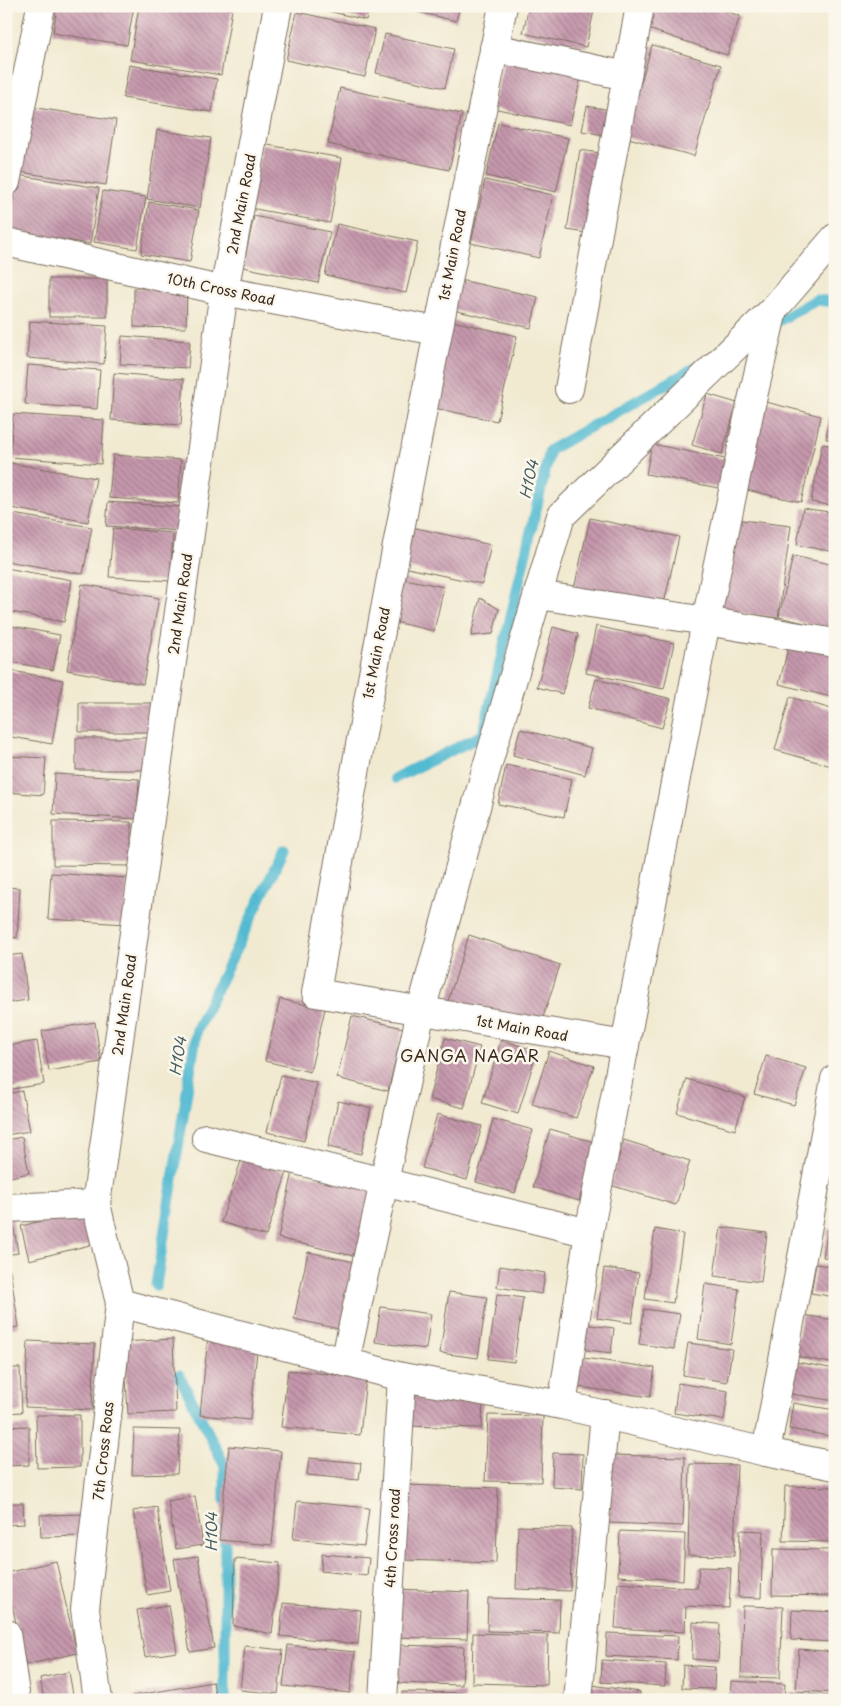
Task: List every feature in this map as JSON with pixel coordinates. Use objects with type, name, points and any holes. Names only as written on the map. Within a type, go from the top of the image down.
[{"type":"street","points":[[6,182],[41,6]]},
{"type":"street","name":"2nd Main Road","points":[[96,1204],[224,291],[278,6]]},
{"type":"street","name":"1st Main Road","points":[[503,6],[437,331],[357,757],[316,993],[625,1045]]},
{"type":"street","points":[[569,389],[640,6]]},
{"type":"street","points":[[494,48],[627,76]]},
{"type":"street","points":[[345,1362],[421,1011],[486,770],[561,516],[771,313],[835,238]]},
{"type":"street","name":"10th Cross Road","points":[[6,242],[224,291],[437,331]]},
{"type":"street","points":[[562,1405],[589,1233],[706,620],[771,313]]},
{"type":"street","points":[[538,595],[706,620],[835,643]]},
{"type":"street","points":[[766,1452],[835,1079]]},
{"type":"street","points":[[206,1138],[589,1233]]},
{"type":"street","points":[[6,1208],[96,1204]]},
{"type":"street","name":"7th Cross Roas","points":[[96,1204],[120,1304],[85,1609],[98,1700]]},
{"type":"street","points":[[120,1304],[402,1377],[562,1405],[835,1466]]},
{"type":"street","name":"4th Cross road","points":[[383,1700],[402,1377]]},
{"type":"street","points":[[578,1700],[605,1414]]},
{"type":"street","points":[[6,1633],[16,1700]]},
{"type":"building","points":[[57,6],[134,6],[127,45],[53,33]]},
{"type":"building","points":[[139,6],[217,6],[232,9],[221,75],[130,60]]},
{"type":"building","points":[[307,6],[369,6],[366,20]]},
{"type":"building","points":[[393,6],[460,6],[456,21]]},
{"type":"building","points":[[529,6],[595,6],[586,47],[523,33]]},
{"type":"building","points":[[655,6],[711,6],[740,16],[727,55],[648,29]]},
{"type":"building","points":[[297,12],[375,29],[365,77],[286,60]]},
{"type":"building","points":[[385,34],[454,49],[445,88],[376,73]]},
{"type":"building","points":[[652,45],[721,65],[694,156],[625,137]]},
{"type":"building","points":[[505,56],[582,73],[570,125],[493,108]]},
{"type":"building","points":[[129,65],[217,79],[212,112],[123,98]]},
{"type":"building","points":[[340,88],[462,114],[449,170],[328,144]]},
{"type":"building","points":[[587,106],[616,111],[610,136],[582,131]]},
{"type":"building","points":[[30,107],[116,120],[106,185],[20,172]]},
{"type":"building","points":[[498,123],[568,138],[556,192],[486,176]]},
{"type":"building","points":[[157,130],[211,138],[200,208],[147,199]]},
{"type":"building","points":[[262,144],[342,158],[330,223],[250,208]]},
{"type":"building","points":[[580,150],[606,154],[593,234],[567,230]]},
{"type":"building","points":[[17,175],[99,188],[90,244],[8,231]]},
{"type":"building","points":[[485,180],[553,195],[539,258],[471,243]]},
{"type":"building","points":[[103,191],[146,197],[137,249],[94,242]]},
{"type":"building","points":[[149,202],[199,210],[190,262],[141,254]]},
{"type":"building","points":[[254,216],[330,232],[318,283],[243,267]]},
{"type":"building","points":[[337,224],[418,242],[406,293],[325,275]]},
{"type":"building","points":[[49,279],[107,279],[107,317],[49,317]]},
{"type":"building","points":[[460,280],[538,297],[531,328],[453,310]]},
{"type":"building","points":[[134,288],[187,289],[186,328],[134,327]]},
{"type":"building","points":[[448,320],[517,336],[497,421],[429,407]]},
{"type":"building","points":[[30,321],[107,326],[104,364],[27,358]]},
{"type":"building","points":[[122,336],[190,341],[188,368],[120,364]]},
{"type":"building","points":[[28,365],[100,370],[97,409],[25,404]]},
{"type":"building","points":[[114,373],[184,379],[181,425],[111,420]]},
{"type":"building","points":[[707,394],[737,403],[722,454],[692,445]]},
{"type":"building","points":[[758,400],[821,416],[801,502],[737,488]]},
{"type":"building","points":[[831,403],[835,403],[835,440],[826,439]]},
{"type":"building","points":[[13,414],[104,420],[101,464],[10,457]]},
{"type":"building","points":[[652,444],[730,460],[724,489],[646,474]]},
{"type":"building","points":[[822,444],[835,446],[835,506],[811,502]]},
{"type":"building","points":[[113,455],[181,460],[178,503],[109,498]]},
{"type":"building","points":[[10,463],[96,478],[88,522],[6,507],[6,485]]},
{"type":"building","points":[[108,502],[183,507],[181,531],[106,526]]},
{"type":"building","points":[[803,508],[835,513],[835,552],[797,545]]},
{"type":"building","points":[[6,513],[92,527],[83,574],[6,561]]},
{"type":"building","points":[[590,518],[679,537],[663,608],[574,589]]},
{"type":"building","points":[[733,519],[791,526],[778,618],[720,610]]},
{"type":"building","points":[[412,527],[491,545],[482,584],[403,567]]},
{"type":"building","points":[[113,528],[173,533],[170,581],[109,577]]},
{"type":"building","points":[[793,556],[835,565],[835,630],[779,617]]},
{"type":"building","points":[[6,568],[72,580],[64,622],[6,611]]},
{"type":"building","points":[[400,578],[444,587],[434,631],[390,621]]},
{"type":"building","points":[[82,584],[159,598],[143,684],[67,670]]},
{"type":"building","points":[[480,598],[499,609],[493,634],[471,636]]},
{"type":"building","points":[[6,625],[60,635],[53,670],[6,661]]},
{"type":"building","points":[[596,626],[674,643],[664,689],[586,673]]},
{"type":"building","points":[[553,627],[578,634],[562,694],[537,687]]},
{"type":"building","points":[[790,641],[835,652],[835,698],[779,684]]},
{"type":"building","points":[[6,670],[63,680],[52,744],[6,736]]},
{"type":"building","points":[[596,679],[671,699],[662,728],[588,708]]},
{"type":"building","points":[[790,697],[835,710],[835,767],[775,750]]},
{"type":"building","points":[[79,703],[153,703],[153,732],[79,732]]},
{"type":"building","points":[[520,729],[592,748],[585,775],[513,755]]},
{"type":"building","points":[[76,738],[147,738],[147,770],[76,770]]},
{"type":"building","points":[[6,756],[46,758],[43,795],[6,792]]},
{"type":"building","points":[[506,765],[572,779],[564,817],[498,804]]},
{"type":"building","points":[[55,774],[139,779],[137,819],[53,814]]},
{"type":"building","points":[[53,821],[131,822],[131,866],[53,865]]},
{"type":"building","points":[[51,873],[127,878],[125,924],[48,919]]},
{"type":"building","points":[[6,887],[20,888],[17,938],[6,937]]},
{"type":"building","points":[[469,935],[560,965],[539,1030],[448,1001]]},
{"type":"building","points":[[22,954],[28,1000],[6,1003],[6,956]]},
{"type":"building","points":[[280,999],[325,1009],[310,1072],[265,1061]]},
{"type":"building","points":[[352,1016],[403,1028],[388,1091],[337,1078]]},
{"type":"building","points":[[95,1022],[101,1062],[49,1071],[42,1031]]},
{"type":"building","points":[[445,1038],[480,1047],[464,1108],[429,1099]]},
{"type":"building","points":[[501,1040],[537,1051],[518,1114],[482,1103]]},
{"type":"building","points":[[37,1041],[44,1084],[6,1090],[6,1046]]},
{"type":"building","points":[[549,1051],[594,1066],[576,1118],[532,1104]]},
{"type":"building","points":[[766,1056],[806,1068],[794,1105],[754,1094]]},
{"type":"building","points":[[281,1075],[317,1083],[304,1141],[267,1132]]},
{"type":"building","points":[[687,1079],[745,1097],[735,1130],[677,1113]]},
{"type":"building","points":[[22,1091],[30,1131],[6,1135],[6,1094]]},
{"type":"building","points":[[338,1101],[371,1108],[361,1154],[328,1147]]},
{"type":"building","points":[[437,1114],[482,1126],[467,1180],[422,1168]]},
{"type":"building","points":[[493,1119],[533,1130],[515,1193],[476,1182]]},
{"type":"building","points":[[550,1129],[597,1143],[579,1201],[533,1187]]},
{"type":"building","points":[[22,1137],[29,1173],[6,1178],[6,1140]]},
{"type":"building","points":[[624,1140],[690,1161],[676,1205],[610,1185]]},
{"type":"building","points":[[242,1158],[287,1172],[266,1236],[221,1222]]},
{"type":"building","points":[[293,1172],[381,1188],[366,1259],[278,1238]]},
{"type":"building","points":[[91,1209],[98,1243],[29,1260],[21,1226]]},
{"type":"building","points":[[11,1210],[18,1253],[6,1255],[6,1211]]},
{"type":"building","points":[[721,1227],[767,1233],[761,1282],[714,1276]]},
{"type":"building","points":[[655,1229],[683,1234],[673,1303],[645,1299]]},
{"type":"building","points":[[828,1229],[835,1230],[835,1259],[823,1257]]},
{"type":"building","points":[[308,1252],[363,1264],[348,1331],[294,1319]]},
{"type":"building","points":[[816,1264],[835,1267],[835,1297],[811,1293]]},
{"type":"building","points":[[500,1266],[545,1273],[542,1294],[497,1287]]},
{"type":"building","points":[[604,1268],[639,1273],[632,1323],[597,1318]]},
{"type":"building","points":[[6,1270],[10,1270],[19,1327],[6,1329]]},
{"type":"building","points":[[705,1284],[739,1289],[731,1344],[698,1339]]},
{"type":"building","points":[[449,1292],[487,1297],[478,1358],[440,1353]]},
{"type":"building","points":[[497,1294],[523,1298],[514,1362],[488,1359]]},
{"type":"building","points":[[381,1307],[431,1314],[426,1349],[375,1342]]},
{"type":"building","points":[[644,1309],[680,1314],[674,1349],[639,1344]]},
{"type":"building","points":[[802,1315],[835,1320],[835,1364],[795,1356]]},
{"type":"building","points":[[575,1323],[614,1328],[611,1353],[572,1348]]},
{"type":"building","points":[[208,1336],[258,1341],[250,1420],[200,1415]]},
{"type":"building","points":[[173,1339],[176,1412],[128,1414],[124,1342]]},
{"type":"building","points":[[28,1341],[95,1344],[92,1410],[25,1407]]},
{"type":"building","points":[[688,1343],[732,1349],[727,1382],[683,1375]]},
{"type":"building","points":[[576,1357],[655,1368],[650,1397],[572,1386]]},
{"type":"building","points":[[791,1361],[835,1369],[835,1401],[785,1393]]},
{"type":"building","points":[[6,1368],[20,1368],[22,1412],[6,1413]]},
{"type":"building","points":[[288,1370],[366,1378],[360,1435],[281,1427]]},
{"type":"building","points":[[678,1383],[728,1391],[724,1420],[674,1413]]},
{"type":"building","points":[[403,1392],[483,1394],[482,1428],[402,1426]]},
{"type":"building","points":[[793,1403],[835,1410],[835,1437],[789,1429]]},
{"type":"building","points":[[36,1415],[80,1415],[80,1467],[37,1468]]},
{"type":"building","points":[[488,1415],[543,1416],[541,1482],[485,1481]]},
{"type":"building","points":[[29,1426],[29,1465],[6,1466],[6,1427]]},
{"type":"building","points":[[134,1429],[180,1430],[177,1474],[132,1475]]},
{"type":"building","points":[[229,1446],[281,1451],[272,1545],[219,1540]]},
{"type":"building","points":[[553,1453],[583,1454],[582,1489],[552,1487]]},
{"type":"building","points":[[611,1455],[685,1457],[683,1526],[609,1523]]},
{"type":"building","points":[[309,1458],[361,1463],[359,1480],[307,1475]]},
{"type":"building","points":[[690,1464],[737,1465],[734,1556],[688,1555]]},
{"type":"building","points":[[406,1485],[498,1488],[496,1563],[404,1560]]},
{"type":"building","points":[[785,1486],[835,1487],[835,1542],[783,1541]]},
{"type":"building","points":[[195,1496],[203,1545],[176,1549],[168,1501]]},
{"type":"building","points":[[297,1501],[369,1508],[364,1546],[293,1539]]},
{"type":"building","points":[[6,1503],[23,1503],[24,1524],[6,1525]]},
{"type":"building","points":[[157,1507],[170,1591],[147,1595],[133,1511]]},
{"type":"building","points":[[88,1514],[89,1536],[41,1537],[40,1515]]},
{"type":"building","points":[[518,1526],[572,1528],[570,1591],[516,1589]]},
{"type":"building","points":[[740,1530],[763,1531],[761,1598],[738,1597]]},
{"type":"building","points":[[620,1531],[685,1534],[683,1580],[618,1576]]},
{"type":"building","points":[[773,1549],[835,1550],[835,1596],[772,1595]]},
{"type":"building","points":[[322,1554],[369,1558],[367,1576],[321,1571]]},
{"type":"building","points":[[198,1556],[214,1648],[190,1652],[174,1559]]},
{"type":"building","points":[[235,1559],[280,1563],[272,1634],[233,1626]]},
{"type":"building","points":[[56,1561],[77,1653],[26,1665],[6,1573]]},
{"type":"building","points":[[699,1567],[731,1568],[729,1608],[686,1606],[685,1632],[615,1628],[618,1583],[697,1588]]},
{"type":"building","points":[[397,1589],[469,1592],[467,1639],[395,1637]]},
{"type":"building","points":[[488,1598],[560,1600],[559,1633],[487,1631]]},
{"type":"building","points":[[283,1603],[361,1610],[358,1644],[280,1636]]},
{"type":"building","points":[[169,1605],[177,1652],[145,1657],[137,1610]]},
{"type":"building","points":[[743,1606],[783,1607],[780,1678],[741,1677]]},
{"type":"building","points":[[792,1610],[835,1612],[835,1642],[791,1640]]},
{"type":"building","points":[[693,1622],[720,1624],[718,1661],[692,1659]]},
{"type":"building","points":[[473,1633],[548,1635],[547,1685],[472,1683]]},
{"type":"building","points":[[607,1633],[678,1636],[677,1660],[606,1656]]},
{"type":"building","points":[[288,1645],[355,1652],[350,1693],[283,1686]]},
{"type":"building","points":[[398,1645],[464,1647],[462,1685],[396,1683]]},
{"type":"building","points":[[245,1646],[283,1650],[278,1694],[240,1690]]},
{"type":"building","points":[[799,1649],[835,1652],[835,1693],[796,1691]]},
{"type":"building","points":[[602,1660],[666,1664],[665,1686],[601,1682]]},
{"type":"building","points":[[683,1665],[715,1667],[714,1689],[682,1688]]},
{"type":"building","points":[[69,1672],[74,1700],[44,1700],[40,1678]]},
{"type":"building","points":[[731,1681],[785,1684],[784,1700],[730,1700]]},
{"type":"building","points":[[213,1682],[216,1700],[133,1700],[132,1696]]},
{"type":"building","points":[[585,1684],[640,1692],[640,1700],[584,1700]]},
{"type":"building","points":[[402,1692],[464,1693],[464,1700],[402,1700]]},
{"type":"building","points":[[790,1693],[835,1696],[835,1700],[789,1700]]},
{"type":"building","points":[[291,1697],[308,1698],[307,1700],[290,1700]]},
{"type":"waterway","name":"H104","points":[[773,324],[816,300],[835,302]]},
{"type":"waterway","name":"H104","points":[[395,778],[483,735],[550,450],[705,362]]},
{"type":"waterway","name":"H104","points":[[156,1285],[197,1029],[284,850]]},
{"type":"waterway","name":"H104","points":[[179,1375],[225,1466],[225,1500]]},
{"type":"waterway","name":"H104","points":[[225,1526],[225,1700]]},
{"type":"district","name":"GANGA NAGAR","points":[[470,1055]]}]
